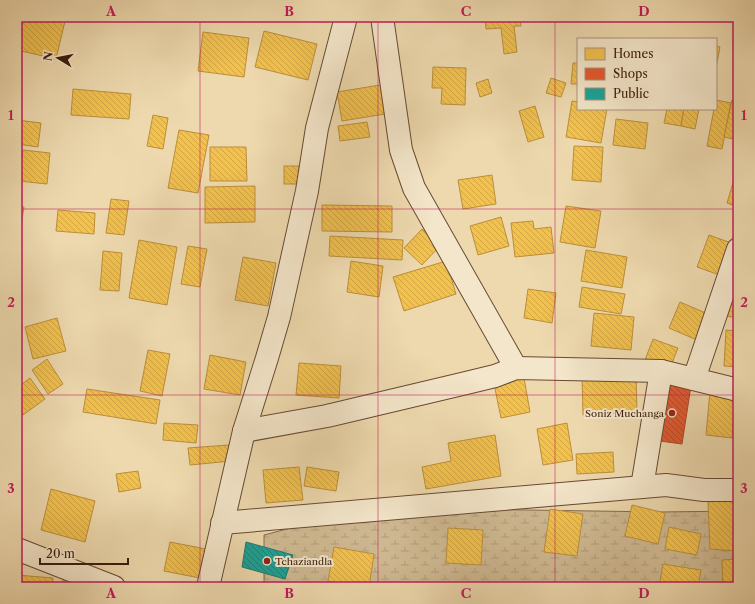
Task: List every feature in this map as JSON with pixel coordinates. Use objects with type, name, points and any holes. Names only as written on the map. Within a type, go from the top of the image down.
[{"type":"street","points":[[208,587],[244,431],[279,317],[307,191],[317,128],[346,17]]},
{"type":"street","points":[[382,17],[401,150],[414,188],[516,368]]},
{"type":"street","points":[[694,379],[738,249]]},
{"type":"street","points":[[244,431],[327,416],[495,376],[516,368],[661,372],[738,390]]},
{"type":"street","points":[[642,487],[661,372]]},
{"type":"street","points":[[222,523],[642,487],[666,486],[704,490],[738,490]]},
{"type":"street","points":[[17,549],[114,587]]},
{"type":"green space","points":[[459,509],[660,512],[738,511],[738,587],[264,587],[264,535],[306,524]]},
{"type":"building: Homes","points":[[17,17],[66,17],[56,59],[17,50]]},
{"type":"building: Homes","points":[[485,17],[520,17],[521,26],[514,26],[517,52],[504,54],[501,28],[486,29]]},
{"type":"building: Homes","points":[[578,17],[602,17],[601,21]]},
{"type":"building: Homes","points":[[264,31],[317,44],[308,80],[255,67]]},
{"type":"building: Homes","points":[[203,32],[249,38],[244,77],[198,71]]},
{"type":"building: Homes","points":[[717,46],[720,47],[717,63]]},
{"type":"building: Homes","points":[[573,63],[577,63],[577,84],[571,84]]},
{"type":"building: Homes","points":[[433,67],[466,68],[465,105],[441,104],[442,88],[432,88]]},
{"type":"building: Homes","points":[[551,78],[566,83],[561,97],[546,93]]},
{"type":"building: Homes","points":[[488,79],[492,93],[480,97],[476,83]]},
{"type":"building: Homes","points":[[386,84],[391,113],[342,121],[337,92]]},
{"type":"building: Homes","points":[[73,89],[131,94],[129,119],[71,115]]},
{"type":"building: Homes","points":[[717,100],[731,103],[722,149],[707,146],[714,110],[717,110]]},
{"type":"building: Homes","points":[[732,100],[738,102],[738,140],[724,137]]},
{"type":"building: Homes","points":[[572,101],[577,102],[577,110],[607,110],[601,143],[566,137]]},
{"type":"building: Homes","points":[[535,106],[544,137],[528,142],[519,111]]},
{"type":"building: Homes","points":[[667,110],[684,110],[681,126],[664,123]]},
{"type":"building: Homes","points":[[684,110],[699,110],[695,129],[681,126]]},
{"type":"building: Homes","points":[[153,115],[168,118],[163,149],[147,146]]},
{"type":"building: Homes","points":[[616,119],[648,123],[645,149],[613,145]]},
{"type":"building: Homes","points":[[17,120],[41,123],[38,147],[17,144]]},
{"type":"building: Homes","points":[[367,122],[370,137],[340,141],[338,126]]},
{"type":"building: Homes","points":[[179,130],[209,135],[198,193],[168,188]]},
{"type":"building: Homes","points":[[574,146],[603,147],[601,182],[572,180]]},
{"type":"building: Homes","points":[[210,147],[246,147],[247,181],[210,181]]},
{"type":"building: Homes","points":[[23,150],[50,153],[47,184],[19,181]]},
{"type":"building: Homes","points":[[284,166],[299,166],[299,184],[284,184]]},
{"type":"building: Homes","points":[[492,175],[496,204],[463,209],[458,180]]},
{"type":"building: Homes","points":[[735,176],[738,177],[738,207],[727,203]]},
{"type":"building: Homes","points":[[255,186],[255,222],[205,223],[205,187]]},
{"type":"building: Homes","points":[[111,199],[129,201],[124,235],[106,233]]},
{"type":"building: Homes","points":[[322,205],[392,206],[392,232],[322,231]]},
{"type":"building: Homes","points":[[17,206],[24,207],[18,245],[17,245]]},
{"type":"building: Homes","points":[[566,206],[601,211],[595,248],[560,242]]},
{"type":"building: Homes","points":[[58,210],[95,213],[94,234],[56,231]]},
{"type":"building: Homes","points":[[501,217],[509,246],[478,255],[470,226]]},
{"type":"building: Homes","points":[[533,221],[534,229],[551,227],[554,253],[515,257],[511,223]]},
{"type":"building: Homes","points":[[422,229],[440,246],[422,265],[404,248]]},
{"type":"building: Homes","points":[[709,235],[734,244],[722,276],[697,267]]},
{"type":"building: Homes","points":[[330,236],[403,240],[402,260],[329,256]]},
{"type":"building: Homes","points":[[139,240],[177,247],[167,305],[129,298]]},
{"type":"building: Homes","points":[[188,246],[207,249],[200,287],[181,284]]},
{"type":"building: Homes","points":[[586,250],[627,257],[622,288],[581,281]]},
{"type":"building: Homes","points":[[103,251],[122,253],[119,291],[100,290]]},
{"type":"building: Homes","points":[[243,257],[276,263],[268,306],[235,300]]},
{"type":"building: Homes","points":[[351,261],[383,266],[379,297],[347,292]]},
{"type":"building: Homes","points":[[446,261],[456,294],[404,311],[393,277]]},
{"type":"building: Homes","points":[[732,285],[738,287],[738,318],[726,316]]},
{"type":"building: Homes","points":[[582,287],[625,294],[621,314],[579,307]]},
{"type":"building: Homes","points":[[528,289],[556,293],[552,323],[524,318]]},
{"type":"building: Homes","points":[[680,302],[708,314],[697,340],[669,328]]},
{"type":"building: Homes","points":[[594,313],[634,317],[631,350],[591,346]]},
{"type":"building: Homes","points":[[57,318],[66,351],[33,359],[25,327]]},
{"type":"building: Homes","points":[[17,323],[23,328],[17,334]]},
{"type":"building: Homes","points":[[726,330],[738,331],[738,367],[724,366]]},
{"type":"building: Homes","points":[[653,339],[678,348],[670,368],[645,360]]},
{"type":"building: Homes","points":[[148,350],[170,354],[162,396],[140,391]]},
{"type":"building: Homes","points":[[210,355],[246,362],[240,395],[204,389]]},
{"type":"building: Homes","points":[[47,359],[63,384],[48,394],[32,370]]},
{"type":"building: Homes","points":[[299,363],[341,366],[339,398],[296,395]]},
{"type":"building: Homes","points":[[636,372],[637,412],[583,415],[582,375]]},
{"type":"building: Homes","points":[[30,378],[45,399],[23,415],[17,407],[17,388]]},
{"type":"building: Homes","points":[[524,378],[530,412],[501,418],[494,384]]},
{"type":"building: Homes","points":[[87,389],[160,400],[156,424],[83,412]]},
{"type":"building: Homes","points":[[710,391],[736,394],[732,438],[706,435]]},
{"type":"building: Homes","points":[[17,412],[21,420],[17,422]]},
{"type":"building: Homes","points":[[164,423],[198,425],[196,443],[163,440]]},
{"type":"building: Homes","points":[[567,423],[573,460],[543,465],[537,429]]},
{"type":"building: Homes","points":[[495,435],[501,476],[426,489],[422,467],[451,461],[448,443]]},
{"type":"building: Homes","points":[[229,445],[231,461],[190,465],[188,448]]},
{"type":"building: Homes","points":[[613,452],[614,472],[577,474],[576,454]]},
{"type":"building: Homes","points":[[299,467],[303,500],[266,503],[263,470]]},
{"type":"building: Homes","points":[[307,467],[339,472],[336,491],[304,486]]},
{"type":"building: Homes","points":[[138,471],[141,488],[119,492],[116,474]]},
{"type":"building: Homes","points":[[51,489],[95,501],[85,542],[41,530]]},
{"type":"building: Homes","points":[[738,499],[738,551],[710,549],[708,502]]},
{"type":"building: Homes","points":[[632,505],[665,513],[658,544],[625,536]]},
{"type":"building: Homes","points":[[550,509],[583,514],[577,556],[544,552]]},
{"type":"building: Homes","points":[[669,527],[701,534],[697,555],[665,549]]},
{"type":"building: Homes","points":[[448,528],[483,530],[481,565],[446,563]]},
{"type":"building: Homes","points":[[170,542],[206,549],[200,578],[164,571]]},
{"type":"building: Homes","points":[[334,547],[374,554],[369,587],[360,587],[328,581]]},
{"type":"building: Homes","points":[[738,559],[738,587],[723,587],[722,560]]},
{"type":"building: Homes","points":[[663,564],[701,570],[698,587],[659,587]]},
{"type":"building: Homes","points":[[17,575],[53,578],[52,587],[17,587]]},
{"type":"building: Homes","points":[[64,576],[98,587],[61,587]]},
{"type":"building: Homes","points":[[252,583],[267,587],[251,587]]},
{"type":"building: Shops","name":"Soniz Muchanga","points":[[662,382],[691,386],[682,444],[653,440]]},
{"type":"building: Public","name":"Tchaziandla","points":[[246,542],[293,555],[285,579],[242,567]]},
{"type":"place","name":"Soniz Muchanga","points":[[672,413]]},
{"type":"place","name":"Tchaziandla","points":[[267,561]]}]
